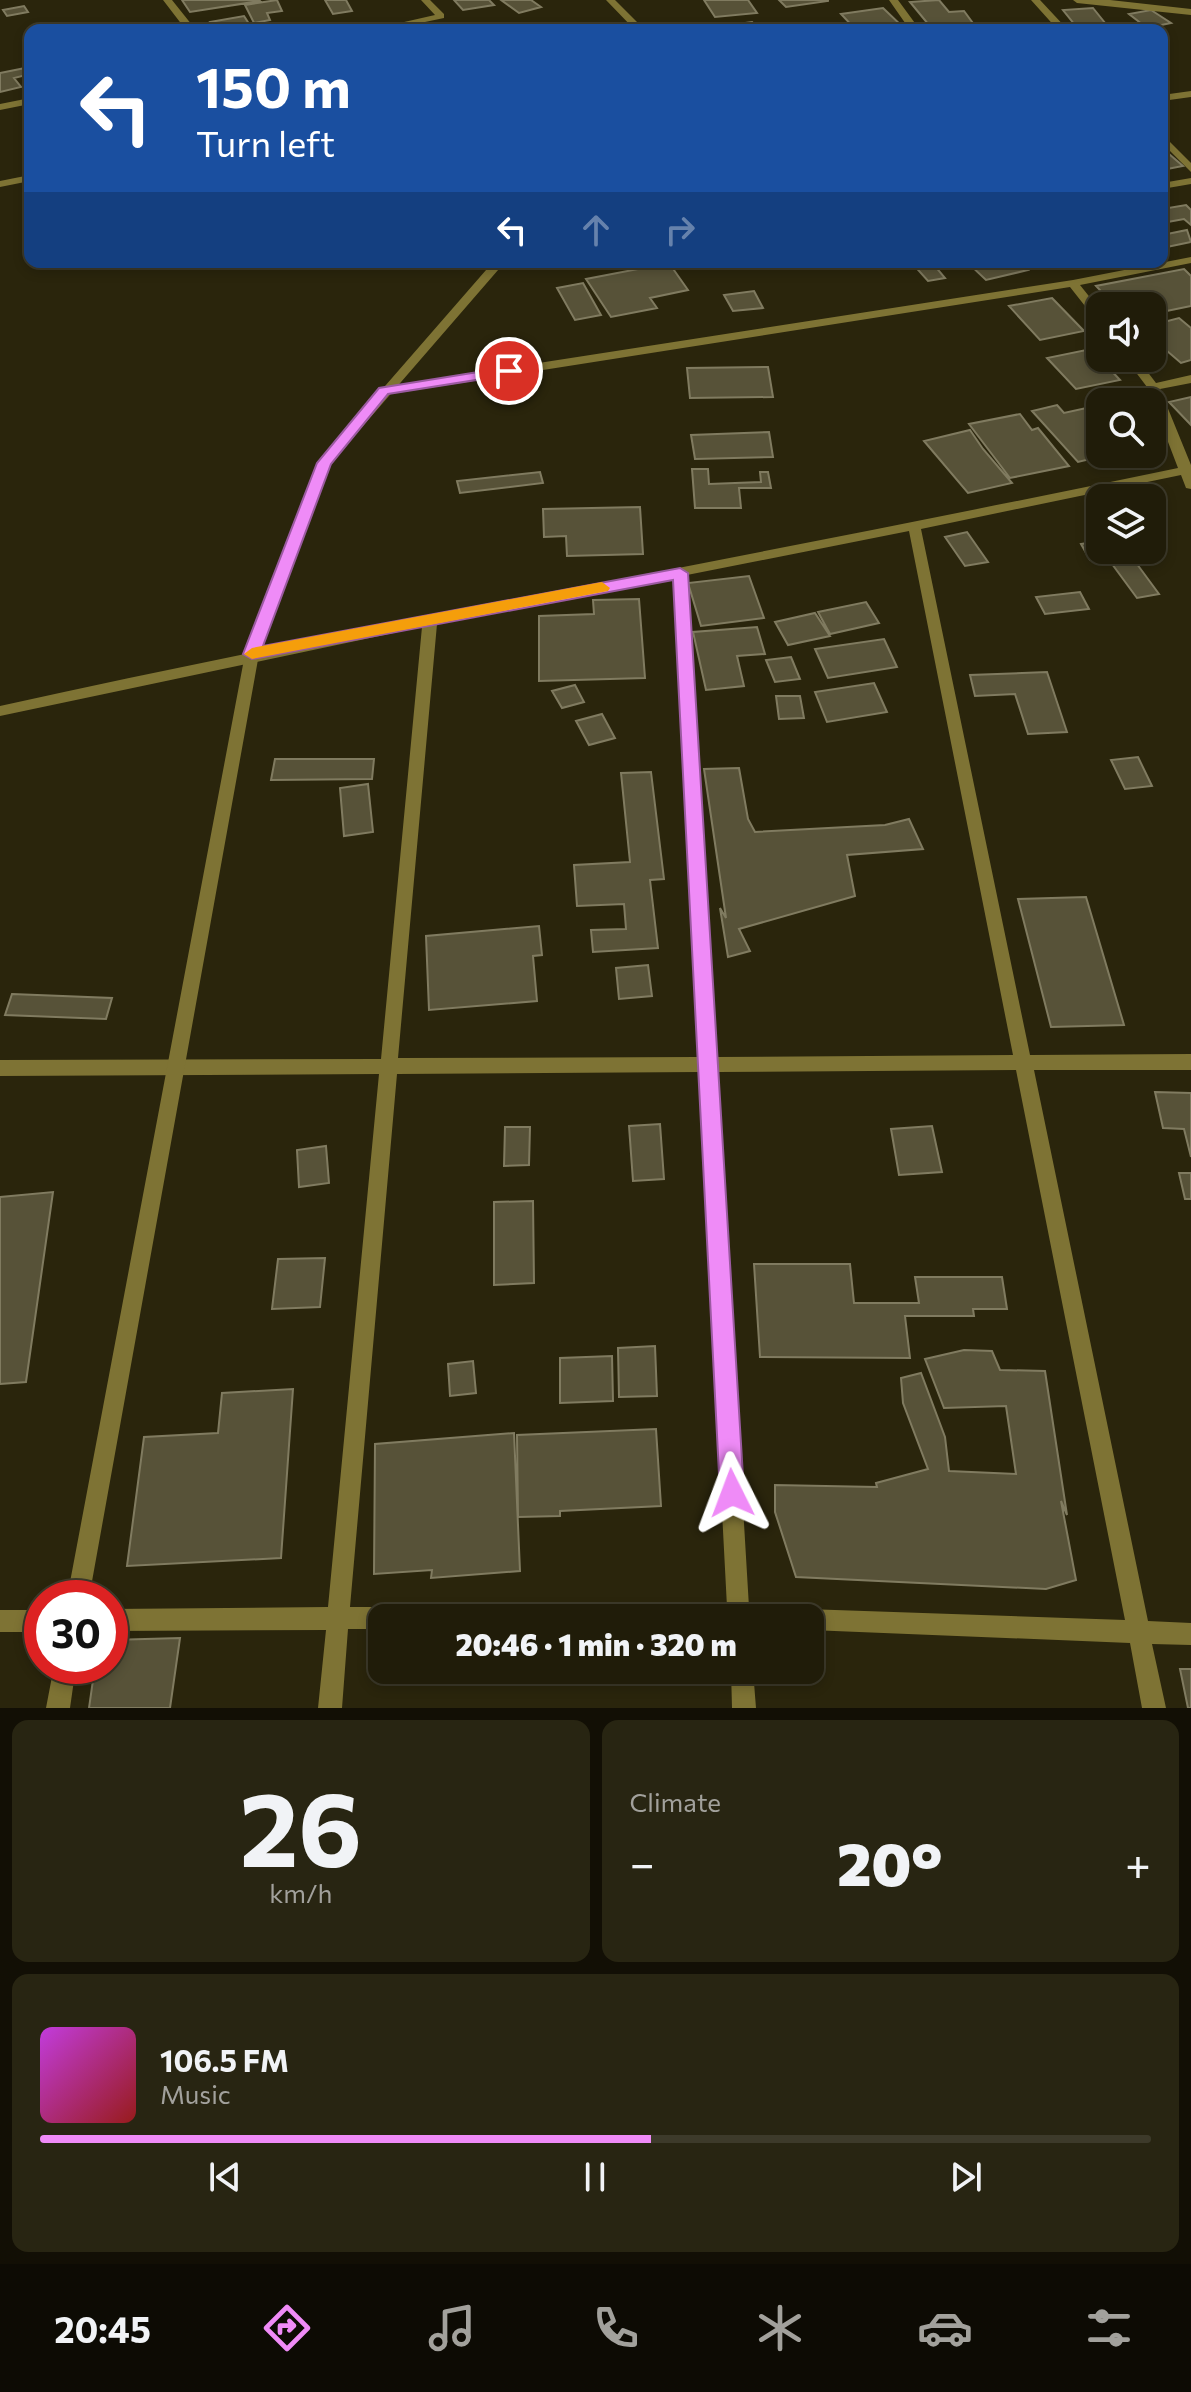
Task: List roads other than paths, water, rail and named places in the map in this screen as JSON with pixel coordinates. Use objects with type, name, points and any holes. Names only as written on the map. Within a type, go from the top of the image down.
[{"type":"street","points":[[167,0],[186,24]]},
{"type":"street","points":[[403,24],[441,16],[425,0]]},
{"type":"street","points":[[610,0],[634,24]]},
{"type":"street","points":[[893,0],[911,24]]},
{"type":"street","points":[[1035,0],[1057,24]]},
{"type":"street","points":[[1077,0],[1191,12]]},
{"type":"street","points":[[1168,97],[1191,94]]},
{"type":"street","points":[[0,107],[24,102]]},
{"type":"street","points":[[1168,144],[1191,169]]},
{"type":"street","points":[[0,184],[24,179]]},
{"type":"street","points":[[1168,185],[1191,181]]},
{"type":"street","points":[[1168,264],[1191,260]]},
{"type":"street","points":[[81,1580],[252,654],[324,463],[494,268]]},
{"type":"street","points":[[1102,268],[1107,274]]},
{"type":"street","points":[[384,391],[1073,283],[1143,268]]},
{"type":"street","points":[[1073,283],[1086,300]]},
{"type":"street","points":[[1142,372],[1153,387],[1188,470],[1191,485]]},
{"type":"street","points":[[1153,387],[1191,379]]},
{"type":"street","points":[[0,711],[252,654],[680,573],[1188,470]]},
{"type":"street","points":[[914,525],[1154,1708]]},
{"type":"street","points":[[680,573],[738,1604]]},
{"type":"street","points":[[330,1708],[430,619]]},
{"type":"street","points":[[0,1068],[1191,1062]]},
{"type":"street","points":[[128,1620],[368,1618]]},
{"type":"street","points":[[824,1620],[1191,1634]]},
{"type":"street","points":[[0,1621],[24,1621]]},
{"type":"street","points":[[58,1708],[62,1684]]},
{"type":"street","points":[[743,1684],[744,1708]]}]
